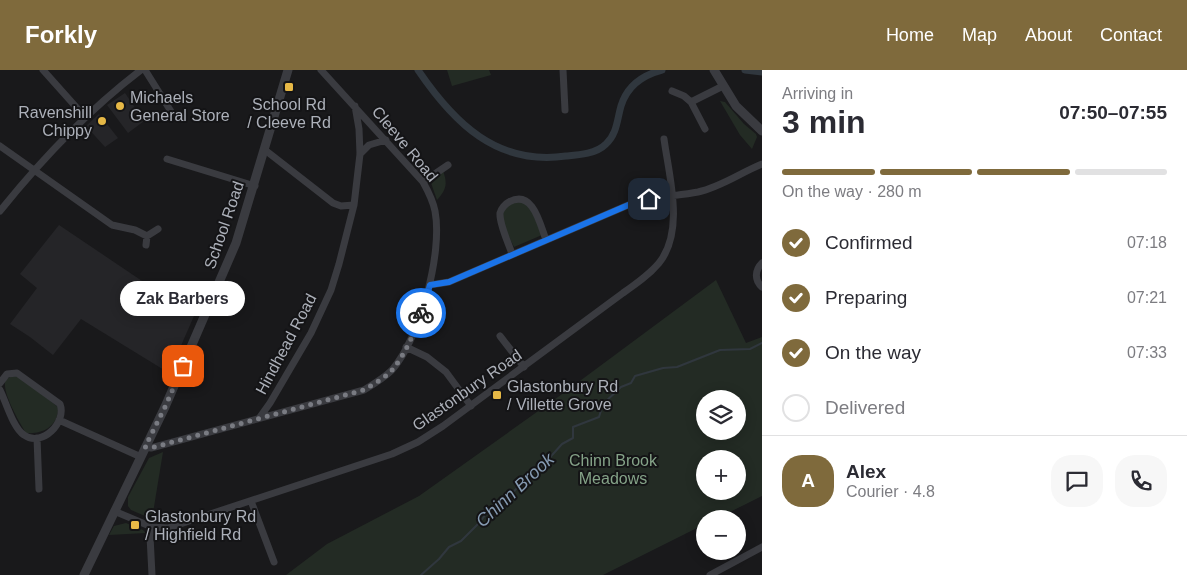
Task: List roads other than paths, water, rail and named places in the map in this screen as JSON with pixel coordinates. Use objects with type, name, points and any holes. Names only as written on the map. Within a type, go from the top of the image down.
[{"type":"street","points":[[43,70],[85,117]]},
{"type":"street","points":[[0,211],[33,170],[85,117],[143,70],[172,112]]},
{"type":"street","name":"School Road","points":[[84,575],[165,407],[227,267],[255,186],[288,70]]},
{"type":"street","name":"Cleeve Road","points":[[145,447],[151,448],[364,390],[377,383],[393,369],[406,348],[430,285],[436,246],[434,205],[423,182],[320,70]]},
{"type":"street","points":[[563,70],[566,110]]},
{"type":"street","points":[[716,73],[736,106],[762,130]]},
{"type":"street","points":[[691,102],[723,86]]},
{"type":"street","points":[[672,91],[684,96],[691,102],[705,129]]},
{"type":"street","name":"Hindhead Road","points":[[260,418],[311,333],[322,310],[339,264],[354,205],[360,154],[359,129],[355,106]]},
{"type":"street","name":"Glastonbury Road","points":[[114,511],[152,526],[168,528],[392,454],[418,442],[524,367],[651,272],[660,262],[673,232],[674,218],[664,139]]},
{"type":"street","points":[[360,154],[368,145],[386,140]]},
{"type":"street","points":[[0,146],[112,225],[135,230],[147,236]]},
{"type":"street","points":[[265,150],[333,203],[341,206],[354,205]]},
{"type":"street","points":[[167,159],[255,186]]},
{"type":"street","points":[[430,285],[449,282],[633,203],[698,192],[762,164]]},
{"type":"street","points":[[423,182],[448,165]]},
{"type":"street","points":[[512,254],[501,222],[500,213],[510,201],[518,199],[530,203],[546,240]]},
{"type":"street","points":[[147,236],[158,230]]},
{"type":"street","points":[[146,246],[147,236]]},
{"type":"street","points":[[762,263],[756,275],[762,287]]},
{"type":"street","points":[[500,336],[524,367]]},
{"type":"street","points":[[406,348],[427,357],[446,372],[471,406]]},
{"type":"street","points":[[0,383],[7,374],[12,372],[21,375],[60,404],[62,409],[59,420],[48,434],[37,438],[30,438],[20,432],[0,390]]},
{"type":"street","points":[[59,420],[141,456]]},
{"type":"street","points":[[37,438],[39,488]]},
{"type":"street","points":[[251,501],[274,562]]},
{"type":"street","points":[[152,526],[150,536],[152,575]]},
{"type":"street","points":[[710,575],[762,547]]},
{"type":"waterway","points":[[418,70],[447,107],[462,123],[480,137],[498,147],[519,154],[541,157],[582,154],[602,147],[610,140],[615,131],[621,106],[627,93],[642,78],[662,70]]},
{"type":"waterway","points":[[745,70],[762,72]]},
{"type":"waterway","name":"Chinn Brook","points":[[421,575],[449,547],[461,541],[490,509],[506,500],[562,444],[573,438],[573,427],[599,417],[603,404],[621,387],[631,383],[635,376],[663,368],[677,367],[720,350],[750,349],[762,343]]},
{"type":"place","name":"School Rd / Cleeve Rd","points":[[289,87]]},
{"type":"place","name":"Michaels General Store","points":[[120,106]]},
{"type":"place","name":"Ravenshill Chippy","points":[[102,121]]},
{"type":"place","name":"Zak Barbers","points":[[183,366]]},
{"type":"place","name":"Glastonbury Rd / Villette Grove","points":[[497,395]]},
{"type":"place","name":"Glastonbury Rd / Highfield Rd","points":[[135,525]]},
{"type":"park label","name":"Chinn Brook Meadows","points":[[613,469]]}]
